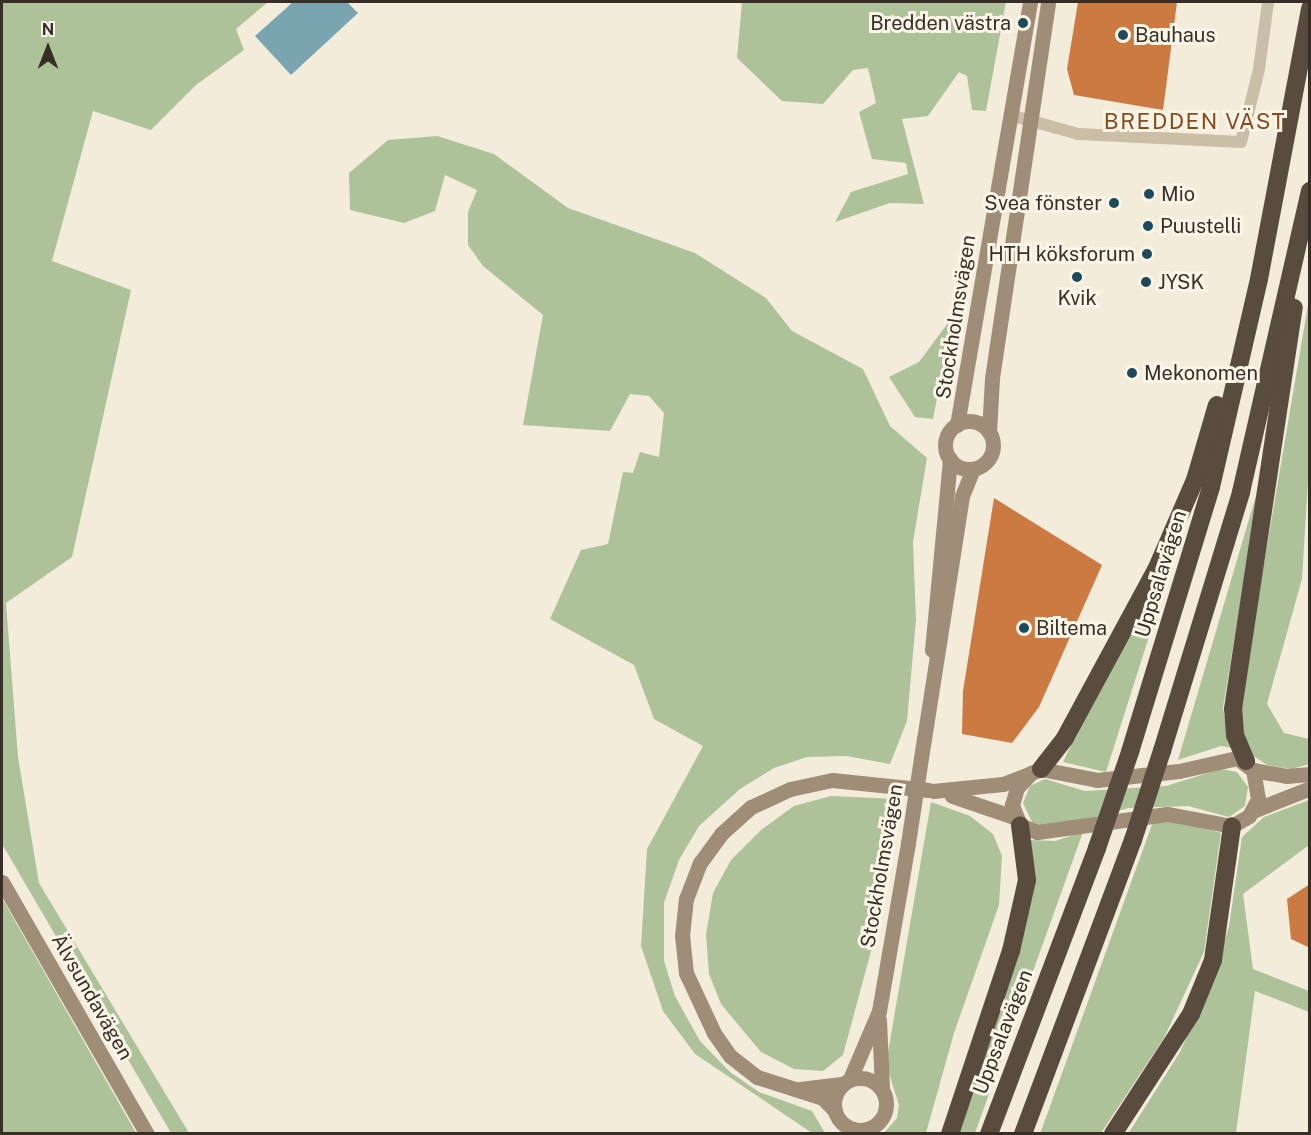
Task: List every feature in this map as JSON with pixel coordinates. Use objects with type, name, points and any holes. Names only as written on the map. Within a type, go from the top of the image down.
[{"type":"highway","name":"Uppsalavägen","points":[[989,1134],[1098,848],[1130,752],[1211,487],[1259,279],[1310,9]]},
{"type":"highway","points":[[1036,771],[1065,738],[1156,570],[1195,480],[1297,74]]},
{"type":"highway","points":[[1023,1134],[1133,840],[1241,492],[1310,191]]},
{"type":"highway","points":[[1250,765],[1235,735],[1236,678],[1310,212]]},
{"type":"highway","points":[[950,1134],[1011,951],[1023,901],[1027,880],[1017,821]]},
{"type":"highway","points":[[1113,1134],[1191,1014],[1212,960],[1232,826]]},
{"type":"main road","name":"Stockholmsvägen","points":[[925,734],[950,459],[946,440],[957,425],[1030,2]]},
{"type":"main road","name":"Stockholmsvägen","points":[[882,1089],[879,1011],[908,843],[962,496],[973,469],[991,455],[989,432],[992,378],[1048,2]]},
{"type":"main road","name":"Stockholmsvägen","points":[[957,425],[975,422],[989,432]]},
{"type":"main road","points":[[950,459],[959,467],[973,469]]},
{"type":"main road","points":[[789,1090],[868,1079],[882,1089],[883,1115],[866,1131],[845,1129],[835,1110],[823,1098],[789,1090],[757,1077],[730,1056],[698,1005],[686,973],[682,936],[687,898],[700,863],[722,833],[752,807],[790,789],[832,780],[933,791],[1003,784],[1036,771],[1097,780],[1179,771],[1224,758],[1286,776],[1310,774]]},
{"type":"main road","points":[[1250,765],[1258,788],[1255,810]]},
{"type":"main road","points":[[1017,821],[1017,788],[1036,771]]},
{"type":"main road","points":[[933,791],[1017,821],[1037,832],[1058,832],[1167,814],[1232,826],[1255,810],[1310,788]]},
{"type":"main road","name":"Älvsundavägen","points":[[2,882],[147,1134]]},
{"type":"main road","name":"Stockholmsvägen","points":[[846,1082],[879,1011]]},
{"type":"main road","points":[[835,1110],[846,1082]]},
{"type":"street","points":[[1010,116],[1078,134],[1241,142],[1259,69],[1268,2]]},
{"type":"green space","points":[[2,2],[268,2],[236,29],[244,50],[196,85],[151,130],[93,111],[52,261],[131,290],[72,557],[6,603],[18,757],[39,883],[189,1133],[171,1133],[2,844]]},
{"type":"green space","points":[[742,2],[1006,2],[986,111],[972,110],[967,76],[959,72],[928,116],[902,119],[924,204],[890,203],[835,222],[851,192],[908,174],[906,163],[872,159],[859,112],[876,103],[868,68],[853,70],[823,104],[782,101],[737,58]]},
{"type":"green space","points":[[437,136],[494,154],[568,208],[695,253],[766,298],[792,331],[863,369],[890,426],[927,458],[913,542],[916,620],[907,721],[890,764],[846,756],[807,757],[774,768],[740,789],[699,826],[679,860],[664,903],[664,961],[675,996],[700,1041],[730,1072],[759,1092],[812,1111],[825,1133],[812,1133],[695,1054],[663,1011],[641,946],[647,849],[703,746],[654,719],[634,665],[550,619],[581,550],[608,544],[623,472],[633,473],[640,452],[659,457],[664,413],[649,396],[630,394],[610,431],[523,425],[543,315],[483,266],[468,245],[468,212],[477,190],[445,175],[435,211],[404,223],[350,210],[349,173],[388,140]]},
{"type":"green space","points":[[1309,299],[1310,449],[1302,579],[1267,704],[1284,733],[1309,739],[1309,764],[1292,769],[1267,765],[1249,753],[1240,730],[1241,699]]},
{"type":"green space","points":[[953,316],[933,419],[915,417],[889,377],[919,362]]},
{"type":"green space","points":[[1260,482],[1223,708],[1232,748],[1221,746],[1178,760]]},
{"type":"green space","points":[[1179,542],[1106,772],[1063,762],[1082,722]]},
{"type":"green space","points":[[1221,769],[1237,772],[1248,787],[1245,806],[1229,817],[1188,806],[1129,808],[1057,827],[1033,824],[1023,803],[1030,786],[1045,779],[1085,791],[1166,786]]},
{"type":"green space","points":[[831,796],[898,799],[874,940],[843,1055],[823,1071],[794,1069],[761,1052],[721,1004],[709,974],[706,935],[713,893],[731,860],[761,830],[794,806]]},
{"type":"green space","points":[[1309,800],[1309,845],[1243,894],[1253,969],[1309,991],[1309,1012],[1255,991],[1236,1133],[1128,1134],[1180,1052],[1216,971],[1229,926],[1242,837],[1264,817]]},
{"type":"green space","points":[[931,802],[970,816],[993,834],[1002,856],[999,905],[954,1033],[926,1133],[883,1134],[897,1118],[899,1105],[886,1064]]},
{"type":"green space","points":[[1154,819],[1171,819],[1221,833],[1204,952],[1164,1038],[1101,1133],[1040,1134]]},
{"type":"green space","points":[[1083,832],[975,1133],[958,1134],[1029,840],[1055,841]]},
{"type":"green space","points":[[2,898],[136,1133],[2,1133]]},
{"type":"water","points":[[293,2],[347,2],[358,13],[291,75],[255,36]]},
{"type":"building","name":"Bauhaus","points":[[1078,2],[1177,2],[1163,110],[1074,95],[1067,69]]},
{"type":"building","name":"Biltema","points":[[994,498],[1102,565],[1039,707],[1012,743],[962,734],[963,691]]},
{"type":"building","points":[[1310,884],[1310,948],[1291,939],[1287,899]]},
{"type":"place","name":"Bredden västra","points":[[1023,23]]},
{"type":"place","name":"Bauhaus","points":[[1123,35]]},
{"type":"place","name":"Mio","points":[[1149,194]]},
{"type":"place","name":"Svea fönster","points":[[1114,203]]},
{"type":"place","name":"Puustelli","points":[[1148,226]]},
{"type":"place","name":"HTH köksforum","points":[[1147,254]]},
{"type":"place","name":"Kvik","points":[[1077,277]]},
{"type":"place","name":"JYSK","points":[[1146,282]]},
{"type":"place","name":"Mekonomen","points":[[1132,373]]},
{"type":"place","name":"Biltema","points":[[1024,628]]},
{"type":"district","name":"BREDDEN VÄST","points":[[1195,122]]}]
